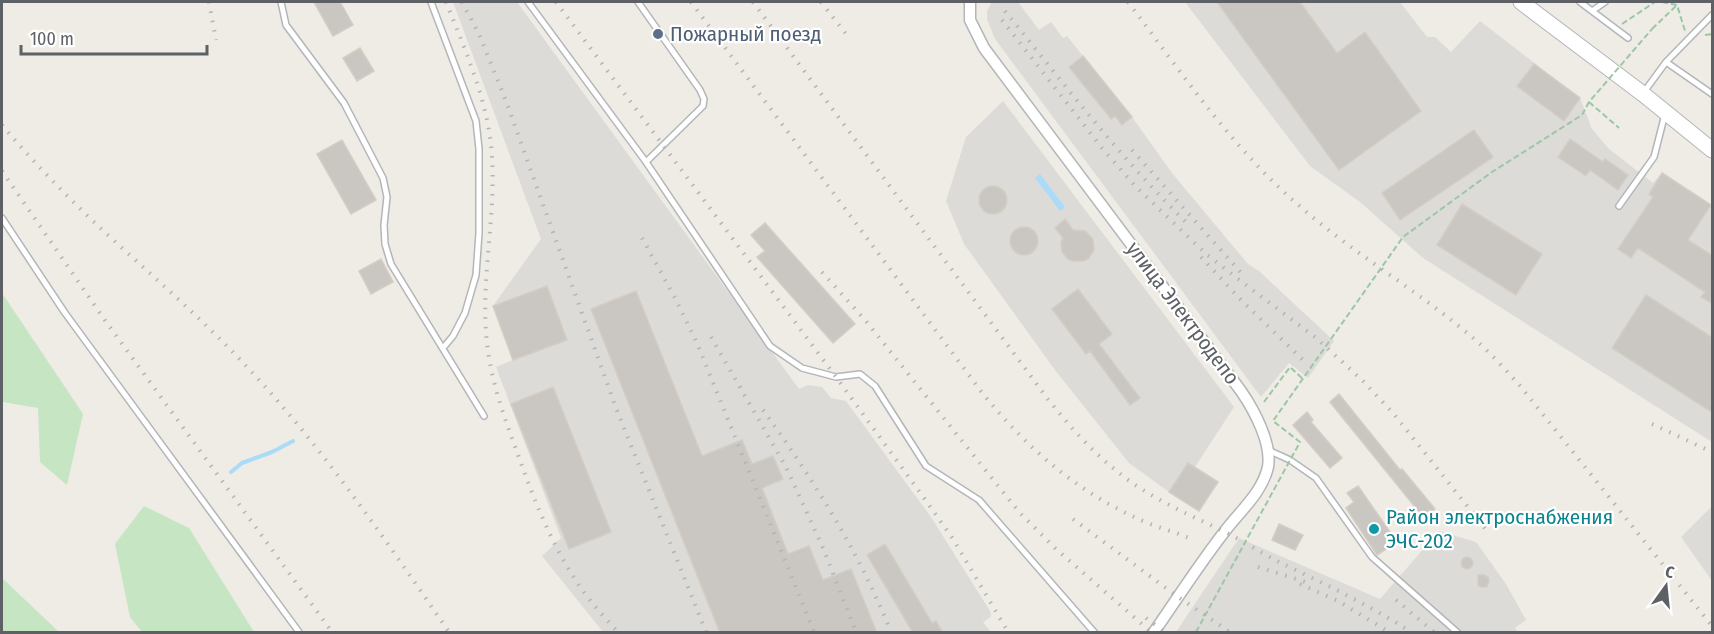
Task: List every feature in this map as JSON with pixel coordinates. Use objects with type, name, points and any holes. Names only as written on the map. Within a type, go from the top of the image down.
[{"type":"street","name":"улица Электродепо","points":[[970,2],[970,20],[984,48],[1251,404],[1268,450],[1268,467],[1252,500],[1224,532],[1154,633]]},
{"type":"street","points":[[1527,3],[1713,150]]},
{"type":"lane","points":[[281,2],[286,25],[344,103],[383,178],[387,197],[384,235],[387,254],[402,283],[484,416]]},
{"type":"lane","points":[[431,2],[474,114],[479,149],[479,233],[476,275],[465,314],[453,336],[443,348]]},
{"type":"lane","points":[[528,2],[646,162],[770,346],[802,368],[836,377],[860,374],[875,386],[926,466],[979,500],[1095,633]]},
{"type":"lane","points":[[638,2],[704,99],[703,106],[646,162]]},
{"type":"lane","points":[[1580,2],[1628,38]]},
{"type":"lane","points":[[1592,11],[1605,2]]},
{"type":"lane","points":[[1643,94],[1666,62],[1713,15]]},
{"type":"lane","points":[[1666,62],[1713,94]]},
{"type":"lane","points":[[1619,206],[1654,157],[1666,112]]},
{"type":"lane","points":[[2,218],[65,314],[299,633]]},
{"type":"lane","points":[[1268,450],[1290,460],[1316,478],[1372,557],[1457,633]]},
{"type":"path","points":[[1622,24],[1654,2]]},
{"type":"path","points":[[1662,2],[1677,5]]},
{"type":"path","points":[[1196,633],[1300,442],[1273,422],[1403,237],[1492,172],[1582,115],[1589,102],[1652,29],[1677,5]]},
{"type":"path","points":[[1677,5],[1688,39]]},
{"type":"path","points":[[1589,102],[1619,128]]},
{"type":"path","points":[[1264,402],[1290,367],[1304,380]]},
{"type":"shaded area","points":[[453,2],[517,2],[799,389],[808,385],[822,387],[831,398],[846,401],[931,517],[990,611],[991,617],[983,622],[991,632],[603,632],[542,556],[561,538],[496,367],[513,360],[493,306],[541,239]]},
{"type":"shaded area","points":[[992,2],[1018,2],[1039,30],[1051,22],[1063,38],[1067,36],[1132,117],[1172,173],[1248,264],[1259,271],[1334,341],[1308,378],[1289,363],[1261,397],[995,39],[987,19],[987,11]]},
{"type":"shaded area","points":[[1185,2],[1400,2],[1427,37],[1435,37],[1451,52],[1480,21],[1580,98],[1592,129],[1609,149],[1653,183],[1662,173],[1712,207],[1712,442],[1423,258],[1360,202],[1310,166]]},
{"type":"shaded area","points":[[1003,101],[1234,407],[1195,467],[1188,463],[1169,492],[1129,463],[1055,370],[964,244],[946,201],[966,137]]},
{"type":"shaded area","points":[[1712,506],[1712,581],[1681,537]]},
{"type":"shaded area","points":[[1439,531],[1476,542],[1506,584],[1526,620],[1515,628],[1518,632],[1176,632],[1239,538],[1380,599]]},
{"type":"green space","points":[[2,293],[83,414],[67,485],[40,462],[38,408],[2,401]]},
{"type":"green space","points":[[144,506],[189,528],[254,632],[142,632],[130,617],[115,544]]},
{"type":"green space","points":[[2,578],[59,632],[2,632]]},
{"type":"water","points":[[1040,174],[1065,207],[1060,211],[1035,178]]},
{"type":"building","points":[[314,2],[340,2],[353,25],[333,36]]},
{"type":"building","points":[[1217,2],[1300,2],[1337,53],[1365,32],[1421,111],[1339,170]]},
{"type":"building","points":[[360,48],[374,71],[357,81],[343,58]]},
{"type":"building","points":[[1083,56],[1132,117],[1122,125],[1115,116],[1111,119],[1069,67]]},
{"type":"building","points":[[1534,64],[1580,98],[1564,121],[1517,86]]},
{"type":"building","points":[[1474,130],[1493,157],[1400,220],[1382,193]]},
{"type":"building","points":[[1570,139],[1603,162],[1605,159],[1628,175],[1618,190],[1590,170],[1586,176],[1558,157]]},
{"type":"building","points":[[342,140],[376,200],[351,214],[317,154]]},
{"type":"building","points":[[1662,173],[1711,205],[1688,240],[1713,256],[1713,304],[1701,297],[1705,292],[1638,248],[1631,258],[1618,249],[1653,197],[1649,194]]},
{"type":"building","points":[[993,186],[1003,190],[1007,200],[1003,210],[993,214],[983,210],[979,200],[983,190]]},
{"type":"building","points":[[1462,204],[1542,254],[1516,295],[1437,245]]},
{"type":"building","points":[[1065,219],[1073,230],[1085,231],[1093,239],[1094,250],[1088,259],[1073,261],[1062,252],[1063,238],[1055,228]]},
{"type":"building","points":[[765,223],[855,324],[833,343],[757,257],[765,251],[751,235]]},
{"type":"building","points":[[1024,227],[1034,231],[1038,241],[1034,251],[1024,255],[1014,251],[1010,241],[1014,231]]},
{"type":"building","points":[[381,259],[393,282],[371,294],[359,271]]},
{"type":"building","points":[[547,286],[567,340],[513,360],[493,306]]},
{"type":"building","points":[[1078,289],[1112,334],[1099,344],[1140,398],[1130,405],[1090,351],[1086,354],[1052,309]]},
{"type":"building","points":[[636,291],[702,456],[742,440],[752,464],[773,456],[783,479],[762,488],[788,554],[809,546],[823,580],[851,569],[877,633],[720,633],[591,309]]},
{"type":"building","points":[[1646,295],[1713,338],[1713,413],[1612,348]]},
{"type":"building","points":[[553,387],[611,532],[569,549],[511,404]]},
{"type":"building","points":[[1339,394],[1400,470],[1402,469],[1435,509],[1424,518],[1330,402]]},
{"type":"building","points":[[1307,412],[1313,420],[1311,422],[1342,458],[1330,468],[1293,425]]},
{"type":"building","points":[[1188,463],[1218,482],[1199,511],[1169,492]]},
{"type":"building","name":"Район электроснабжения ЭЧС-202","points":[[1358,486],[1397,542],[1377,555],[1346,508],[1354,502],[1347,493]]},
{"type":"building","points":[[1279,524],[1303,535],[1295,550],[1272,540]]},
{"type":"building","points":[[885,544],[932,623],[936,621],[943,633],[913,633],[867,555]]},
{"type":"building","points":[[1469,557],[1472,558],[1472,568],[1465,569],[1462,568],[1461,561],[1462,558]]},
{"type":"building","points":[[1478,575],[1488,577],[1487,587],[1478,585]]},
{"type":"waterway","points":[[231,472],[242,463],[293,441]]},
{"type":"railway","points":[[209,2],[216,40]]},
{"type":"railway","points":[[446,2],[475,78],[490,137],[493,180],[485,320],[495,385],[523,470],[553,541],[583,591],[618,632]]},
{"type":"railway","points":[[462,2],[479,34],[506,101],[616,408],[706,632]]},
{"type":"railway","points":[[556,2],[924,498],[953,539],[1008,632]]},
{"type":"railway","points":[[691,2],[1001,415],[1037,452],[1076,483],[1120,510],[1189,538]]},
{"type":"railway","points":[[753,2],[1047,398],[1092,449],[1112,468],[1159,499],[1349,596],[1411,632]]},
{"type":"railway","points":[[821,2],[846,34]]},
{"type":"railway","points":[[1128,2],[1207,107],[1272,181],[1338,237],[1466,332],[1501,365],[1712,626]]},
{"type":"railway","points":[[1005,11],[1116,148],[1189,225]]},
{"type":"railway","points":[[1002,20],[1102,148],[1136,187],[1205,253],[1315,337],[1362,380],[1393,413],[1487,531]]},
{"type":"railway","points":[[2,125],[67,196],[180,300],[276,399],[353,496],[449,632]]},
{"type":"railway","points":[[1132,150],[1243,275]]},
{"type":"railway","points":[[2,171],[104,319],[332,632]]},
{"type":"railway","points":[[642,238],[697,343],[814,632]]},
{"type":"railway","points":[[1201,257],[1241,300],[1303,360]]},
{"type":"railway","points":[[822,272],[865,320],[1019,512],[1056,549],[1151,632]]},
{"type":"railway","points":[[711,337],[786,467],[823,548],[856,632]]},
{"type":"railway","points":[[763,410],[834,517],[865,573],[891,632]]},
{"type":"railway","points":[[1652,424],[1712,452]]},
{"type":"railway","points":[[1073,519],[1178,597],[1230,632]]},
{"type":"railway","points":[[1258,567],[1309,583]]},
{"type":"railway","points":[[1300,584],[1338,601],[1389,632]]},
{"type":"railway","points":[[1396,600],[1434,632]]},
{"type":"railway","points":[[1146,618],[1165,632]]},
{"type":"place","name":"Пожарный поезд","points":[[658,34]]},
{"type":"place","name":"Район электроснабжения ЭЧС-202","points":[[1374,529]]}]
